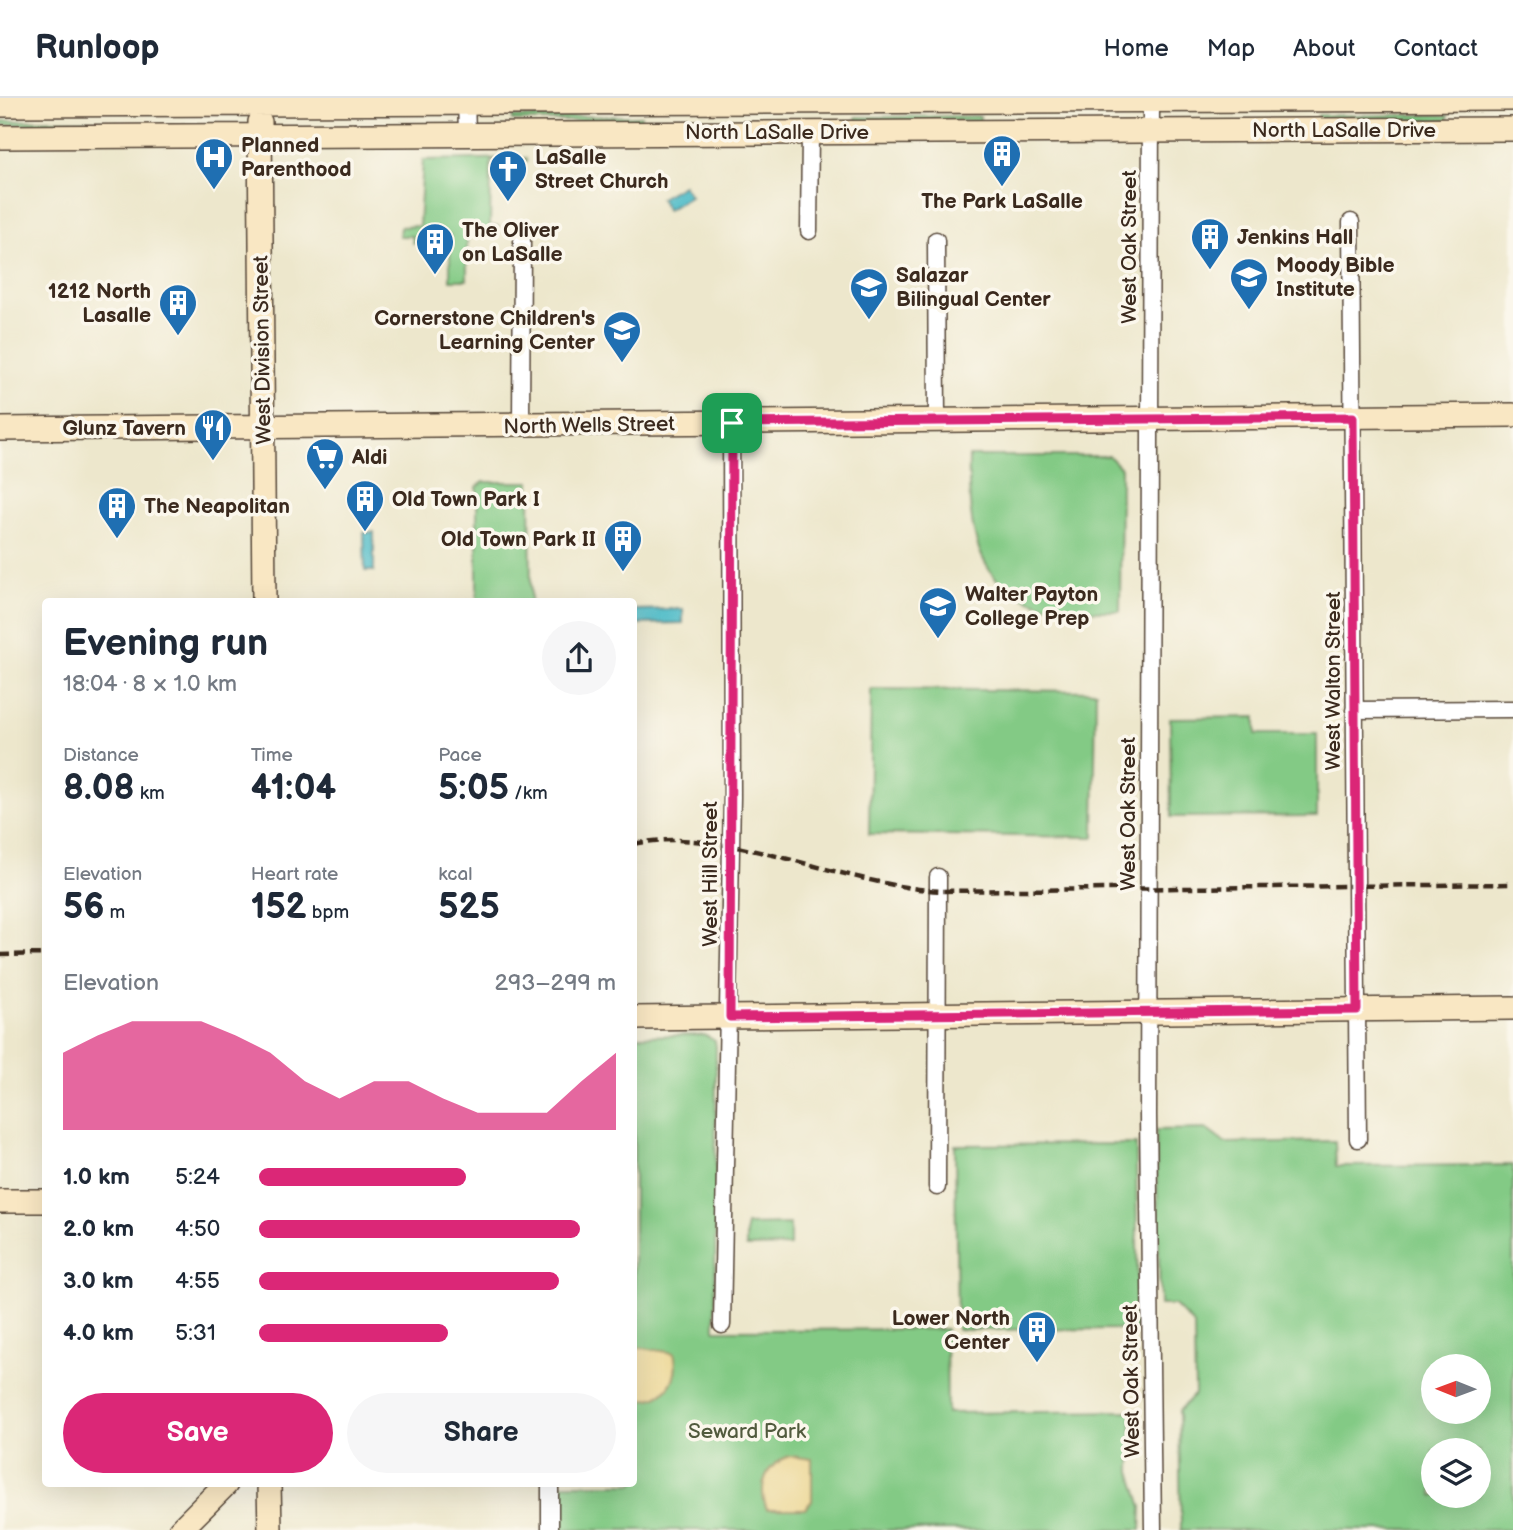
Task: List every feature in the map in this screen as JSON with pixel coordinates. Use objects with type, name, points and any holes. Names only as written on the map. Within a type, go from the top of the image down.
[{"type":"main road","points":[[809,99],[810,132]]},
{"type":"main road","name":"North LaSalle Drive","points":[[0,105],[260,101],[1513,99]]},
{"type":"main road","name":"West Division Street","points":[[260,101],[264,598]]},
{"type":"main road","name":"North LaSalle Drive","points":[[0,137],[1505,129]]},
{"type":"main road","name":"North Wells Street","points":[[0,429],[1513,415]]},
{"type":"main road","points":[[637,1018],[1513,1008]]},
{"type":"main road","points":[[0,1201],[42,1201]]},
{"type":"main road","points":[[180,1530],[223,1487]]},
{"type":"main road","points":[[269,1487],[270,1530]]},
{"type":"street","points":[[1498,98],[1505,129]]},
{"type":"street","name":"West Oak Street","points":[[1151,99],[1149,1012],[1153,1530]]},
{"type":"street","points":[[467,101],[467,133]]},
{"type":"street","points":[[809,231],[810,132]]},
{"type":"street","name":"West Walton Street","points":[[1351,222],[1358,1139]]},
{"type":"street","points":[[936,240],[937,421]]},
{"type":"street","points":[[521,425],[522,241]]},
{"type":"street","name":"West Hill Street","points":[[722,1325],[730,1017],[732,423]]},
{"type":"street","points":[[1354,710],[1513,709]]},
{"type":"street","points":[[937,1187],[938,877]]},
{"type":"street","points":[[550,1487],[550,1530]]},
{"type":"green space","points":[[1318,115],[1448,115],[1448,120],[1318,120]]},
{"type":"green space","points":[[641,116],[641,121],[512,121],[512,117]]},
{"type":"green space","points":[[980,116],[980,121],[856,123],[856,117]]},
{"type":"green space","points":[[89,120],[89,125],[0,125],[0,121]]},
{"type":"green space","points":[[526,158],[527,161],[491,161],[490,226],[498,226],[497,235],[467,236],[467,280],[450,280],[450,235],[436,235],[436,243],[413,243],[412,236],[399,236],[400,227],[419,226],[423,160]]},
{"type":"green space","points":[[969,456],[1109,456],[1121,468],[1120,611],[1078,610],[1044,605],[1017,595],[997,580],[983,559],[974,532]]},
{"type":"green space","points":[[484,482],[530,482],[531,598],[477,598],[477,487]]},
{"type":"green space","points":[[871,689],[1096,691],[1094,837],[869,834]]},
{"type":"green space","points":[[1256,717],[1256,734],[1317,734],[1317,816],[1171,817],[1170,718]]},
{"type":"green space","name":"Seward Park","points":[[705,1035],[715,1041],[715,1330],[946,1329],[947,1413],[1132,1411],[1131,1472],[1142,1507],[1141,1530],[562,1530],[561,1487],[637,1487],[637,1036]]},
{"type":"green space","points":[[1206,1129],[1225,1143],[1335,1141],[1336,1166],[1513,1165],[1513,1530],[1181,1530],[1179,1411],[1195,1394],[1194,1325],[1174,1305],[1160,1305],[1156,1130]]},
{"type":"green space","points":[[1136,1144],[1138,1329],[957,1330],[955,1145]]},
{"type":"green space","points":[[790,1224],[790,1246],[746,1247],[746,1225]]},
{"type":"sand","points":[[637,1347],[674,1353],[675,1372],[668,1388],[662,1394],[645,1400],[637,1399]]},
{"type":"sand","points":[[790,1456],[812,1459],[812,1501],[805,1509],[767,1509],[763,1492],[766,1476],[775,1464]]},
{"type":"water","points":[[683,185],[690,196],[667,210],[660,198]]},
{"type":"water","points":[[374,532],[374,571],[365,571],[364,533]]},
{"type":"water","points":[[683,609],[683,623],[637,624],[637,610]]},
{"type":"railway","points":[[637,844],[669,840],[707,842],[785,858],[864,879],[941,891],[1513,884]]},
{"type":"railway","points":[[0,955],[42,954]]},
{"type":"place","name":"The Park LaSalle","points":[[1002,188]]},
{"type":"place","name":"Planned Parenthood","points":[[214,191]]},
{"type":"place","name":"LaSalle Street Church","points":[[508,203]]},
{"type":"place","name":"Jenkins Hall","points":[[1210,271]]},
{"type":"place","name":"The Oliver on LaSalle","points":[[435,276]]},
{"type":"place","name":"Moody Bible Institute","points":[[1249,311]]},
{"type":"place","name":"Salazar Bilingual Center","points":[[869,321]]},
{"type":"place","name":"1212 North Lasalle","points":[[178,337]]},
{"type":"place","name":"Cornerstone Children's Learning Center","points":[[622,364]]},
{"type":"place","name":"Glunz Tavern","points":[[213,462]]},
{"type":"place","name":"Aldi","points":[[325,491]]},
{"type":"place","name":"Old Town Park I","points":[[365,533]]},
{"type":"place","name":"The Neapolitan","points":[[117,540]]},
{"type":"place","name":"Old Town Park II","points":[[623,573]]},
{"type":"place","name":"Walter Payton College Prep","points":[[938,640]]},
{"type":"place","name":"Lower North Center","points":[[1037,1364]]},
{"type":"route","points":[[1353,417],[1357,1010],[730,1017],[732,423],[1353,417]]}]
